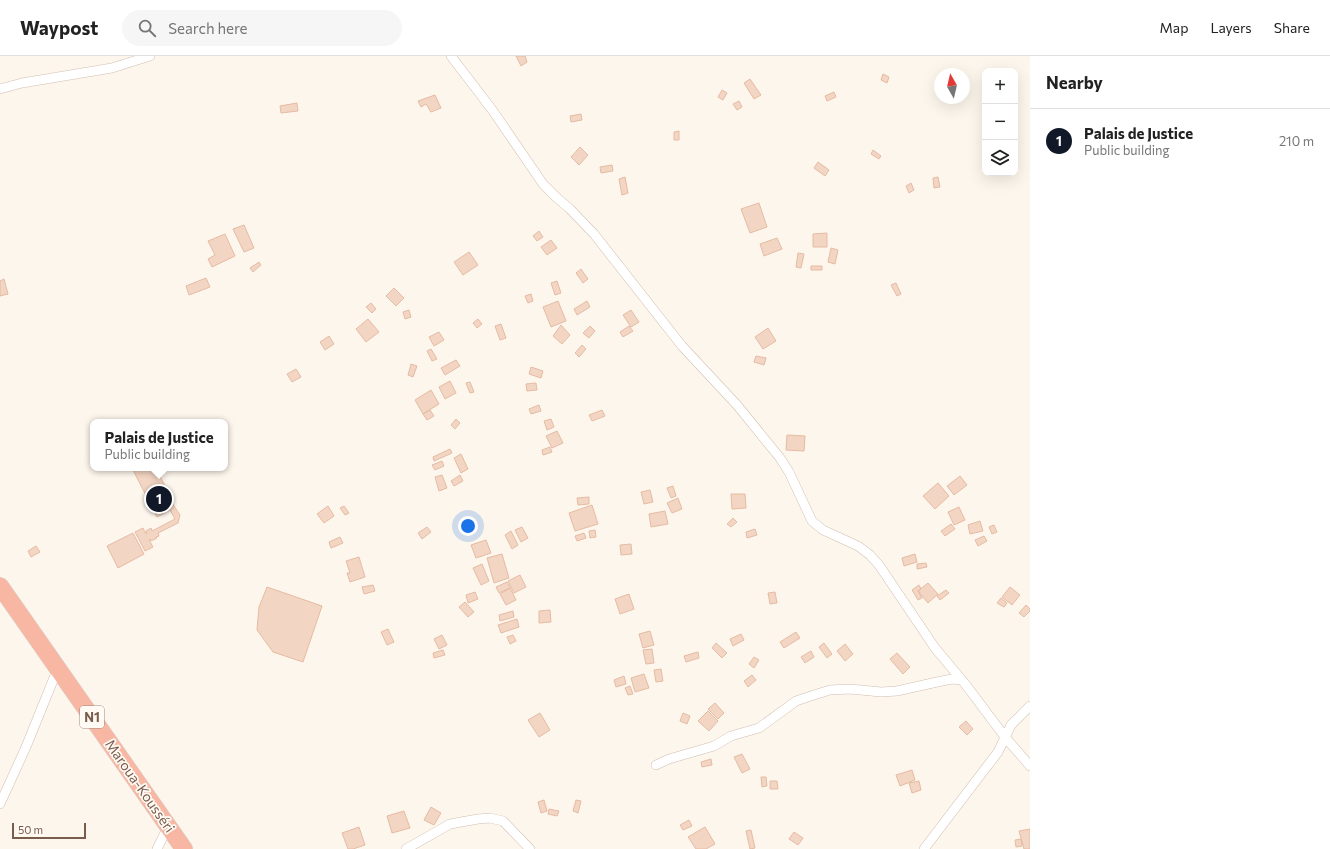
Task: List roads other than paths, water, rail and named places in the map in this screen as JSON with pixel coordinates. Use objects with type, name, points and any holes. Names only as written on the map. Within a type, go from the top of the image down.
[{"type":"highway","name":"Maroua-Kousséri","points":[[0,586],[184,849]]},
{"type":"street","points":[[0,89],[22,83],[112,68],[150,56]]},
{"type":"street","points":[[451,56],[493,112],[543,184],[594,234],[682,346],[737,405],[780,458],[812,521],[823,530],[858,546],[870,555],[879,565],[934,648],[962,680],[993,719],[1005,737],[1030,766]]},
{"type":"street","points":[[0,804],[26,747],[58,668]]},
{"type":"street","points":[[656,765],[669,759],[714,746],[731,736],[759,728],[796,701],[830,690],[850,689],[880,692],[952,679],[962,680]]},
{"type":"street","points":[[924,849],[998,752],[1012,725],[1030,706]]},
{"type":"street","points":[[406,849],[450,824],[490,818],[502,821],[530,849]]},
{"type":"street","points":[[157,849],[168,827]]},
{"type":"place","name":"Palais de Justice","points":[[159,499]]}]
